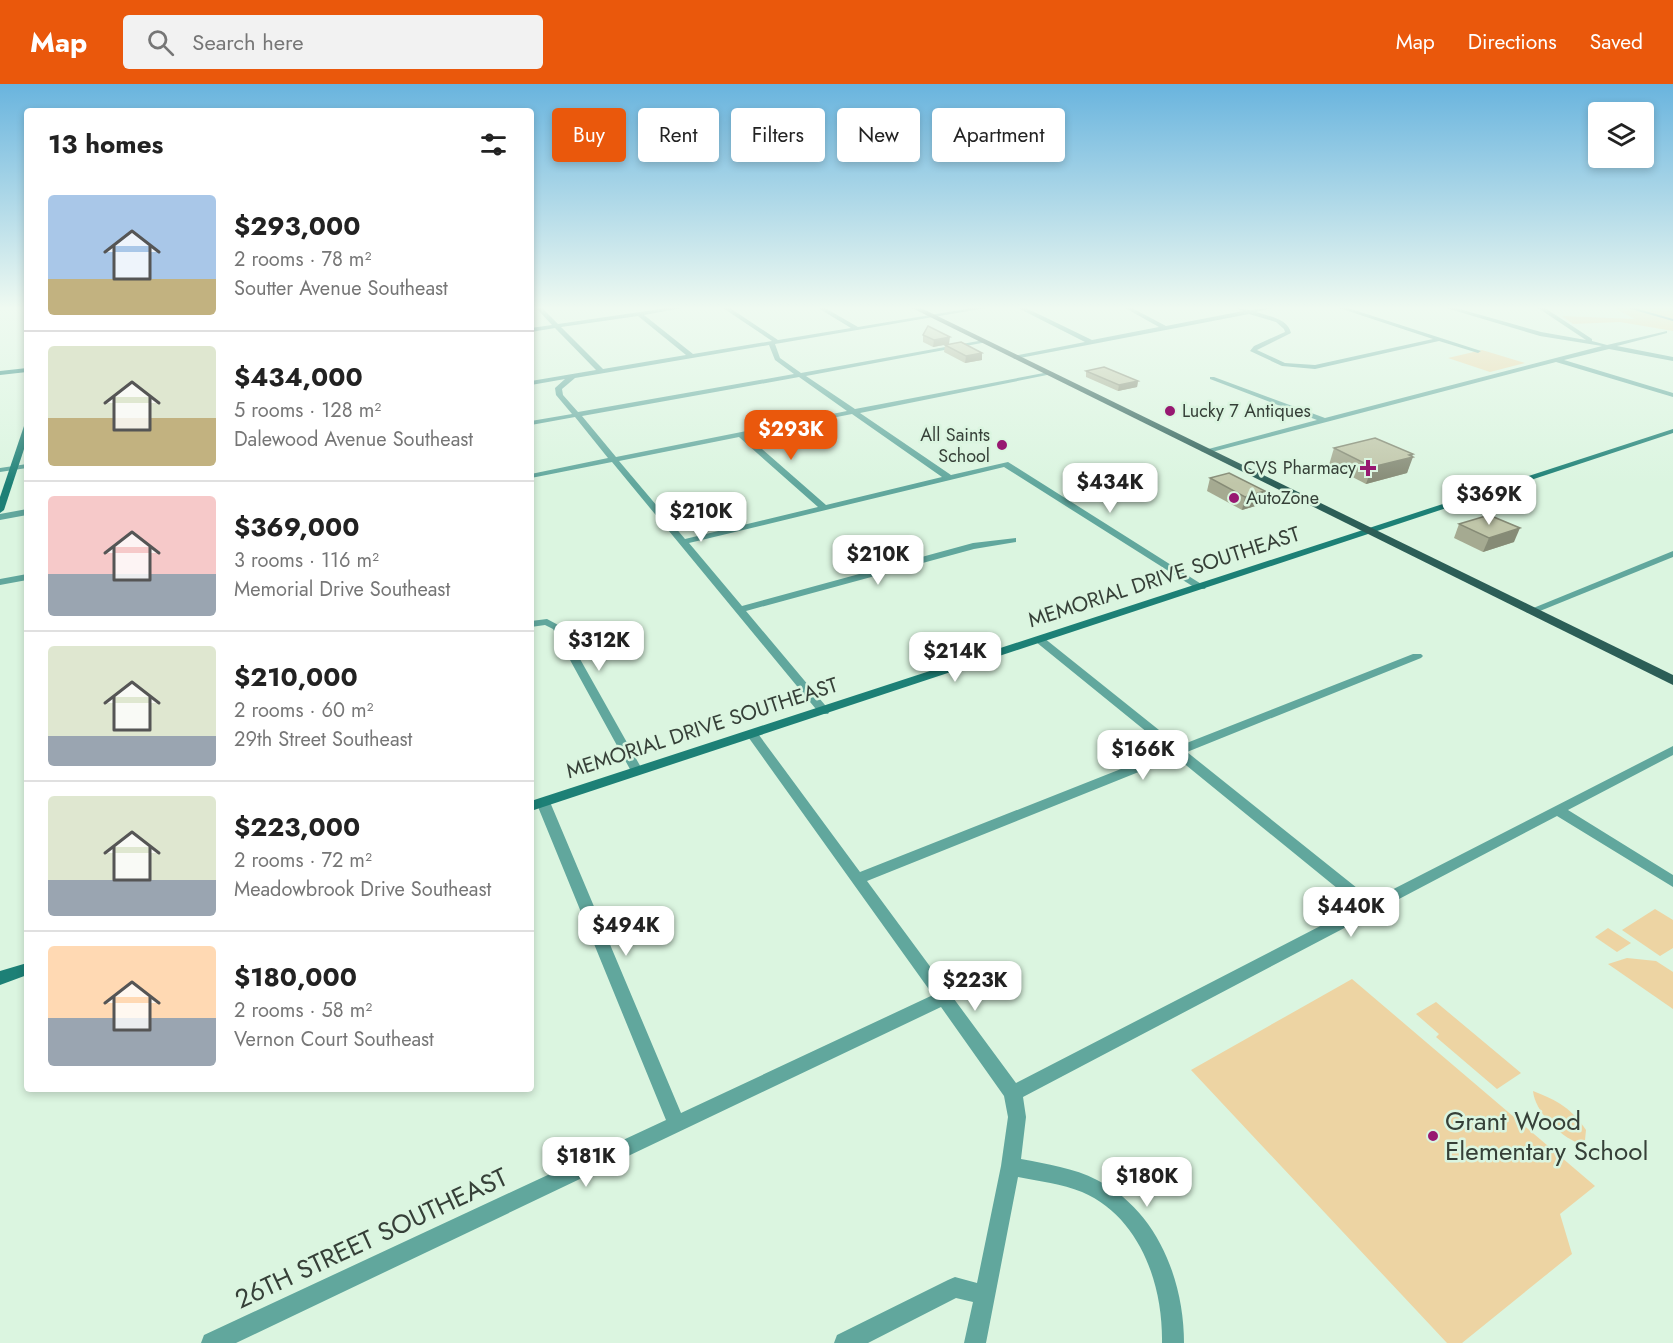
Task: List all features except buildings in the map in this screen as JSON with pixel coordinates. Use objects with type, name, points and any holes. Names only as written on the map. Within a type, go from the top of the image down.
[{"type":"main road","points":[[1035,367],[1673,681]]},
{"type":"street","points":[[597,367],[601,371]]},
{"type":"street","points":[[534,382],[626,367]]},
{"type":"street","points":[[788,367],[950,478]]},
{"type":"street","points":[[534,423],[846,367]]},
{"type":"street","points":[[1292,367],[1316,367]]},
{"type":"street","points":[[1205,451],[1530,367]]},
{"type":"street","points":[[1579,367],[1673,395]]},
{"type":"street","points":[[0,373],[24,370]]},
{"type":"street","points":[[534,475],[1047,373]]},
{"type":"street","points":[[576,375],[558,388],[560,395],[824,711]]},
{"type":"street","points":[[1212,378],[1324,420]]},
{"type":"street","name":"MEMORIAL DRIVE SOUTHEAST","points":[[537,804],[1673,431]]},
{"type":"street","points":[[740,434],[825,508]]},
{"type":"street","points":[[0,510],[24,437]]},
{"type":"street","points":[[682,542],[1005,464],[1201,587]]},
{"type":"street","points":[[0,470],[24,466]]},
{"type":"street","points":[[0,517],[24,513]]},
{"type":"street","points":[[738,610],[973,546],[1013,540]]},
{"type":"street","points":[[1531,611],[1673,554]]},
{"type":"street","points":[[0,582],[24,578]]},
{"type":"street","points":[[534,624],[547,622],[557,627],[637,771]]},
{"type":"street","points":[[1040,640],[1372,909]]},
{"type":"street","points":[[858,879],[1417,656]]},
{"type":"street","points":[[752,734],[1012,1093],[1017,1117],[1011,1166],[975,1343]]},
{"type":"street","points":[[1012,1093],[1372,909],[1673,750]]},
{"type":"street","points":[[537,804],[677,1124]]},
{"type":"street","points":[[1559,811],[1673,882]]},
{"type":"street","points":[[0,978],[24,970]]},
{"type":"street","name":"26TH STREET SOUTHEAST","points":[[212,1343],[943,998]]},
{"type":"street","points":[[1011,1166],[1090,1186],[1119,1204],[1140,1230],[1163,1270],[1174,1330],[1173,1343]]},
{"type":"street","points":[[845,1343],[955,1287],[984,1295]]},
{"type":"shaded area","points":[[1474,367],[1510,367],[1490,372]]},
{"type":"shaded area","points":[[1655,909],[1673,920],[1673,948],[1660,956],[1622,930]]},
{"type":"shaded area","points":[[1608,928],[1631,943],[1617,952],[1595,937]]},
{"type":"shaded area","points":[[1627,958],[1656,961],[1673,972],[1673,1009],[1608,964]]},
{"type":"shaded area","points":[[1352,979],[1595,1186],[1560,1214],[1572,1254],[1462,1343],[1447,1343],[1191,1070]]},
{"type":"shaded area","points":[[1436,1002],[1521,1073],[1497,1089],[1436,1037],[1439,1034],[1416,1014]]},
{"type":"shaded area","points":[[1533,1091],[1557,1102],[1569,1111],[1586,1130],[1585,1140],[1578,1143],[1556,1129],[1538,1107]]},
{"type":"place","name":"Lucky 7 Antiques","points":[[1170,411]]},
{"type":"place","name":"All Saints School","points":[[1002,445]]},
{"type":"place","name":"CVS Pharmacy","points":[[1368,468]]},
{"type":"place","name":"AutoZone","points":[[1234,498]]},
{"type":"place","name":"Grant Wood Elementary School","points":[[1433,1136]]}]
